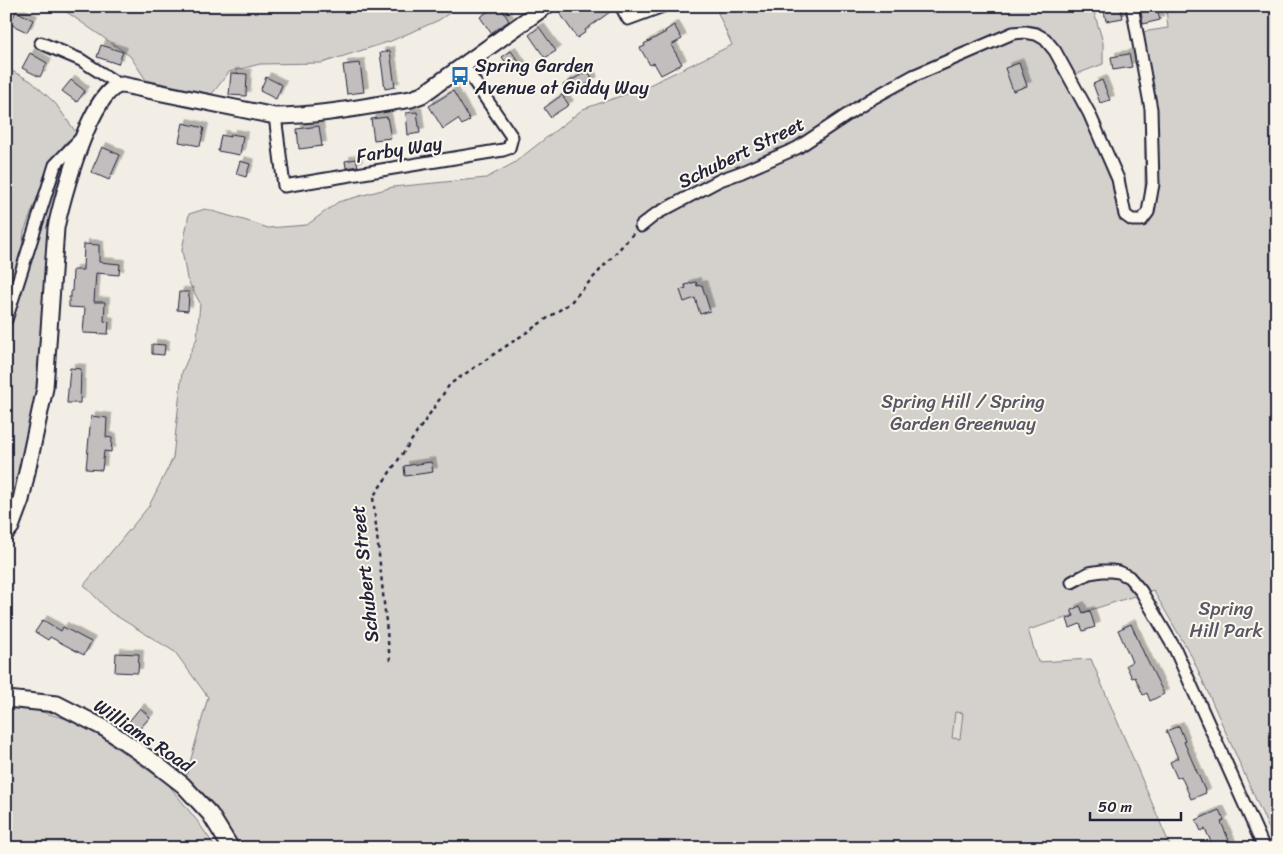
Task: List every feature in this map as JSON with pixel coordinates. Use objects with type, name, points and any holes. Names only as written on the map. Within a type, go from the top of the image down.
[{"type":"street","points":[[41,43],[80,60],[118,84],[275,116],[292,116],[411,99],[422,95],[546,6]]},
{"type":"street","points":[[621,6],[628,19],[663,6]]},
{"type":"street","name":"Schubert Street","points":[[641,226],[656,214],[720,180],[797,148],[871,99],[913,76],[1013,33],[1025,32],[1036,34],[1045,39],[1055,51],[1089,113],[1118,180],[1125,215],[1132,220],[1142,220],[1148,212],[1153,184],[1151,109],[1132,6]]},
{"type":"street","name":"Farby Way","points":[[275,116],[284,186],[510,148],[512,137],[463,65]]},
{"type":"street","points":[[6,533],[11,527],[21,500],[45,388],[56,228],[60,204],[83,135],[90,120],[110,90],[118,84]]},
{"type":"street","points":[[6,320],[56,165],[83,135]]},
{"type":"street","points":[[1072,582],[1089,573],[1102,571],[1119,572],[1129,577],[1141,591],[1175,649],[1264,848]]},
{"type":"street","name":"Williams Road","points":[[6,699],[57,704],[106,729],[184,785],[210,814],[232,848]]},
{"type":"path","name":"Schubert Street","points":[[390,661],[373,497],[450,384],[570,303],[641,226]]},
{"type":"shaded area","points":[[955,711],[963,713],[960,739],[952,739]]},
{"type":"green space","points":[[58,6],[460,6],[439,20],[391,41],[322,63],[260,64],[229,72],[212,94],[146,80],[130,56]]},
{"type":"green space","points":[[715,6],[1092,6],[1103,42],[1103,64],[1074,75],[1127,212],[1134,216],[1142,213],[1145,198],[1145,111],[1136,63],[1148,60],[1142,32],[1168,28],[1166,7],[1138,11],[1137,6],[1277,6],[1277,843],[1192,657],[1153,590],[1028,630],[1038,662],[1091,659],[1171,848],[240,848],[211,805],[186,777],[208,697],[175,652],[110,612],[84,585],[149,506],[173,458],[182,372],[197,338],[200,303],[187,279],[182,250],[189,214],[205,209],[268,228],[307,225],[338,202],[393,187],[486,178],[514,163],[583,109],[641,89],[732,45]],"holes":[[[955,712],[963,713],[960,739],[952,738]]]},
{"type":"green space","points":[[6,68],[31,81],[55,103],[78,135],[66,142],[50,164],[24,232],[21,260],[6,303]]},
{"type":"green space","points":[[72,153],[39,386],[13,503],[6,512],[6,335],[62,166]]},
{"type":"green space","points":[[6,705],[31,709],[81,723],[168,784],[216,848],[6,848]]},
{"type":"building","points":[[496,6],[500,6],[509,21],[491,33],[480,17]]},
{"type":"building","points":[[567,6],[614,6],[614,9],[577,38],[559,12]]},
{"type":"building","points":[[1103,6],[1120,6],[1123,18],[1106,21]]},
{"type":"building","points":[[1157,9],[1160,20],[1143,24],[1141,12]]},
{"type":"building","points":[[16,11],[33,20],[27,32],[10,24]]},
{"type":"building","points":[[674,25],[682,39],[671,45],[682,64],[661,75],[654,63],[650,65],[640,48]]},
{"type":"building","points":[[539,27],[556,51],[545,58],[529,35]]},
{"type":"building","points":[[101,45],[123,52],[118,64],[97,57]]},
{"type":"building","points":[[390,51],[395,87],[385,89],[380,53]]},
{"type":"building","points":[[511,51],[523,68],[514,74],[502,57]]},
{"type":"building","points":[[30,53],[47,63],[40,77],[22,68]]},
{"type":"building","points":[[1129,54],[1132,67],[1113,70],[1111,57]]},
{"type":"building","points":[[360,63],[364,92],[347,94],[343,65]]},
{"type":"building","points":[[1019,63],[1027,86],[1013,91],[1005,68]]},
{"type":"building","points":[[588,71],[593,81],[568,94],[563,85]]},
{"type":"building","points":[[231,73],[247,74],[246,96],[229,95]]},
{"type":"building","points":[[266,77],[282,85],[276,99],[260,91]]},
{"type":"building","points":[[71,80],[85,91],[77,102],[62,91]]},
{"type":"building","points":[[1102,80],[1110,100],[1100,103],[1093,84]]},
{"type":"building","points":[[453,91],[470,120],[462,125],[458,119],[443,129],[429,106]]},
{"type":"building","points":[[562,95],[569,105],[550,117],[544,108]]},
{"type":"building","points":[[417,112],[420,133],[408,135],[406,113]]},
{"type":"building","points":[[387,117],[391,138],[374,140],[371,119]]},
{"type":"building","points":[[183,123],[204,128],[200,146],[179,142]]},
{"type":"building","points":[[319,126],[322,146],[299,149],[297,129]]},
{"type":"building","points":[[231,134],[243,136],[240,155],[218,151],[221,135],[230,137]]},
{"type":"building","points":[[102,147],[120,155],[109,180],[91,172]]},
{"type":"building","points":[[356,159],[358,166],[346,168],[345,161]]},
{"type":"building","points":[[240,161],[250,164],[246,177],[236,174]]},
{"type":"building","points":[[84,244],[99,245],[99,262],[120,264],[119,275],[96,273],[94,302],[105,302],[104,321],[109,322],[108,334],[83,333],[85,308],[69,307],[73,270],[83,270]]},
{"type":"building","points":[[696,282],[697,286],[702,285],[710,311],[700,314],[695,298],[684,302],[680,290],[686,288],[685,285]]},
{"type":"building","points":[[179,292],[189,292],[188,311],[177,310]]},
{"type":"building","points":[[152,344],[165,345],[164,355],[152,354]]},
{"type":"building","points":[[70,368],[81,369],[80,403],[67,403]]},
{"type":"building","points":[[91,416],[107,418],[106,437],[112,438],[111,452],[104,451],[102,470],[86,469]]},
{"type":"building","points":[[431,462],[433,472],[405,476],[404,466]]},
{"type":"building","points":[[1080,606],[1083,613],[1090,611],[1095,627],[1083,631],[1080,624],[1070,628],[1067,619],[1074,616],[1071,610]]},
{"type":"building","points":[[43,620],[61,631],[63,627],[91,642],[84,655],[50,637],[48,640],[35,632]]},
{"type":"building","points":[[1131,624],[1164,694],[1150,701],[1147,693],[1143,695],[1135,677],[1132,678],[1126,665],[1132,662],[1118,630]]},
{"type":"building","points":[[116,653],[139,654],[138,673],[115,672]]},
{"type":"building","points":[[140,708],[150,717],[135,734],[125,726]]},
{"type":"building","points":[[1179,726],[1206,793],[1191,799],[1181,776],[1177,778],[1170,762],[1178,758],[1166,731]]},
{"type":"building","points":[[1219,810],[1224,820],[1221,822],[1231,845],[1225,848],[1214,848],[1205,829],[1201,831],[1196,820]]},
{"type":"place","name":"Spring Garden Avenue at Giddy Way","points":[[460,76]]},
{"type":"park label","name":"Spring Hill / Spring Garden Greenway","points":[[963,412]]},
{"type":"park label","name":"Spring Hill Park","points":[[1226,619]]}]
